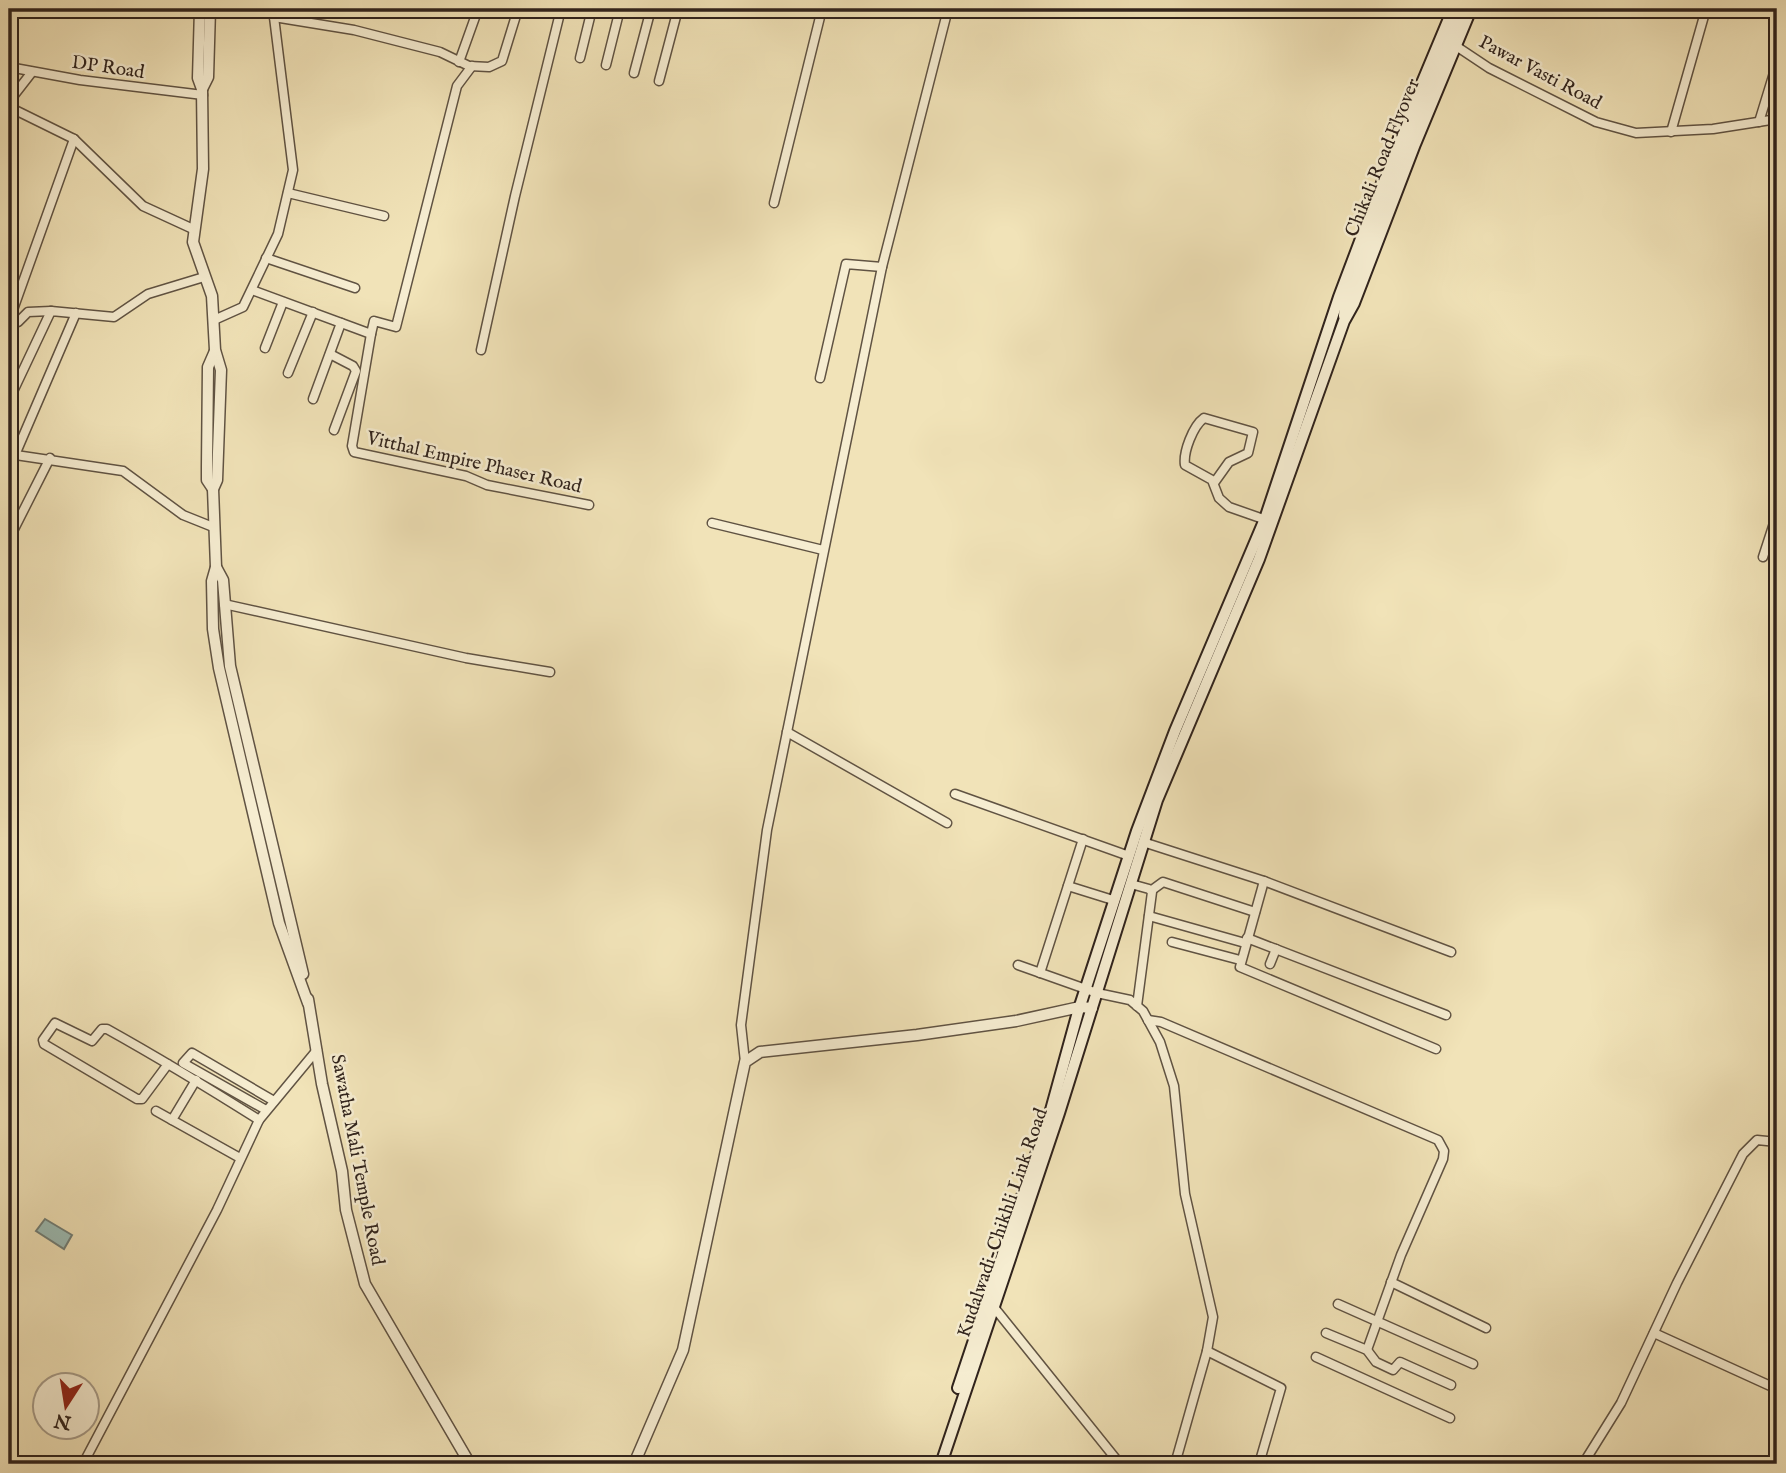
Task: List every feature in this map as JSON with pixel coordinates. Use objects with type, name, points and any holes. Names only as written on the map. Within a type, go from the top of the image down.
[{"type":"main road","points":[[1092,991],[1131,884],[1157,800],[1269,520],[1332,316],[1399,138],[1453,9]]},
{"type":"main road","name":"Chikali Road Flyover","points":[[1344,321],[1345,302],[1407,141],[1462,9]]},
{"type":"main road","points":[[1294,444],[1344,321],[1354,303],[1471,9]]},
{"type":"main road","points":[[1332,316],[1345,302]]},
{"type":"main road","points":[[1092,991],[1113,900],[1175,731],[1269,520]]},
{"type":"main road","name":"Kudalwadi-Chikhli Link Road","points":[[934,1464],[981,1314],[1092,991]]},
{"type":"main road","name":"Kudalwadi-Chikhli Link Road","points":[[942,1464],[1084,1009]]},
{"type":"street","name":"Sawatha Mali Temple Road","points":[[200,9],[198,78],[202,92],[203,169],[193,229],[197,260],[212,296],[215,351],[221,370],[218,480],[213,489],[216,567],[212,581],[213,629],[219,668],[279,923],[308,1003]]},
{"type":"street","name":"Sawatha Mali Temple Road","points":[[202,92],[208,77],[210,9]]},
{"type":"street","points":[[459,62],[478,9]]},
{"type":"street","points":[[214,320],[243,307],[278,234],[288,193],[294,161],[274,13],[440,52],[472,66],[489,67],[502,61],[518,9]]},
{"type":"street","points":[[481,350],[514,196],[561,9]]},
{"type":"street","points":[[580,58],[592,9]]},
{"type":"street","points":[[606,65],[620,9]]},
{"type":"street","points":[[634,73],[651,9]]},
{"type":"street","points":[[659,81],[678,9]]},
{"type":"street","points":[[774,203],[822,9]]},
{"type":"street","points":[[634,1464],[683,1350],[745,1062],[741,1025],[766,830],[882,267],[948,9]]},
{"type":"street","points":[[1671,131],[1706,9]]},
{"type":"street","name":"Pawar Vasti Road","points":[[1456,46],[1489,68],[1595,121],[1636,133],[1777,120]]},
{"type":"street","points":[[1759,122],[1777,63]]},
{"type":"street","points":[[251,290],[371,334],[374,321],[397,327],[462,80],[472,66]]},
{"type":"street","name":"DP Road","points":[[9,67],[202,92]]},
{"type":"street","points":[[32,72],[9,102],[74,139],[143,206],[193,229]]},
{"type":"street","points":[[74,139],[9,322],[18,323],[28,312],[51,311],[114,317],[148,294],[204,277]]},
{"type":"street","points":[[288,193],[384,216]]},
{"type":"street","points":[[266,258],[355,288]]},
{"type":"street","points":[[820,378],[846,264],[882,267]]},
{"type":"street","points":[[265,348],[283,302]]},
{"type":"street","points":[[9,400],[51,311]]},
{"type":"street","points":[[76,313],[12,454],[50,458],[130,474],[183,515],[213,527]]},
{"type":"street","points":[[288,373],[313,313]]},
{"type":"street","points":[[313,399],[341,323]]},
{"type":"street","name":"Vitthal Empire Phase1 Road","points":[[371,334],[352,450],[466,476],[487,485],[589,505]]},
{"type":"street","points":[[330,354],[353,366],[356,371],[334,430]]},
{"type":"street","points":[[1214,483],[1229,462],[1248,453],[1253,432],[1204,418],[1197,424],[1184,461],[1187,467],[1214,483],[1219,498],[1229,507],[1269,520]]},
{"type":"street","points":[[9,539],[50,458]]},
{"type":"street","points":[[1763,557],[1777,514]]},
{"type":"street","points":[[712,523],[822,550]]},
{"type":"street","name":"Sawatha Mali Temple Road","points":[[216,567],[223,580],[230,666],[291,917],[342,1171],[346,1210],[365,1284],[470,1464]]},
{"type":"street","points":[[224,604],[467,658],[550,672]]},
{"type":"street","points":[[788,732],[947,823]]},
{"type":"street","points":[[956,794],[1129,856]]},
{"type":"street","points":[[1040,972],[1083,839]]},
{"type":"street","points":[[1143,842],[1264,881],[1451,952]]},
{"type":"street","points":[[1264,881],[1240,960],[1243,969],[1436,1049]]},
{"type":"street","points":[[1137,1006],[1152,890],[1163,882],[1255,912]]},
{"type":"street","points":[[1131,884],[1152,890]]},
{"type":"street","points":[[1068,886],[1113,900]]},
{"type":"street","points":[[1149,916],[1276,949],[1446,1015]]},
{"type":"street","points":[[1172,943],[1240,960]]},
{"type":"street","points":[[1270,964],[1276,949]]},
{"type":"street","points":[[1018,965],[1092,991],[1125,998],[1137,1006],[1160,1042],[1174,1086],[1185,1194],[1213,1317],[1207,1351],[1175,1464]]},
{"type":"street","points":[[745,1062],[760,1052],[1003,1023],[1084,1009]]},
{"type":"street","points":[[1148,1020],[1161,1022],[1438,1140],[1444,1151],[1443,1159],[1375,1320],[1367,1350]]},
{"type":"street","points":[[168,1064],[142,1098],[137,1100],[44,1044],[43,1040],[55,1023],[92,1041],[104,1028],[197,1080],[243,1107],[262,1115]]},
{"type":"street","points":[[83,1464],[217,1210],[262,1115],[317,1050]]},
{"type":"street","points":[[262,1115],[183,1063],[192,1053],[274,1101]]},
{"type":"street","points":[[172,1120],[197,1080]]},
{"type":"street","points":[[156,1111],[240,1158]]},
{"type":"street","points":[[1583,1464],[1617,1411],[1743,1154],[1757,1140],[1777,1142]]},
{"type":"street","points":[[1391,1282],[1486,1328]]},
{"type":"street","points":[[1338,1304],[1473,1364]]},
{"type":"street","points":[[993,1306],[1120,1464]]},
{"type":"street","points":[[1326,1333],[1367,1350],[1376,1362],[1393,1370],[1400,1362],[1451,1385]]},
{"type":"street","points":[[1654,1334],[1777,1389]]},
{"type":"street","points":[[1207,1351],[1281,1388],[1259,1464]]},
{"type":"street","points":[[1316,1357],[1450,1418]]},
{"type":"water","points":[[45,1219],[72,1235],[64,1249],[36,1231]]}]
